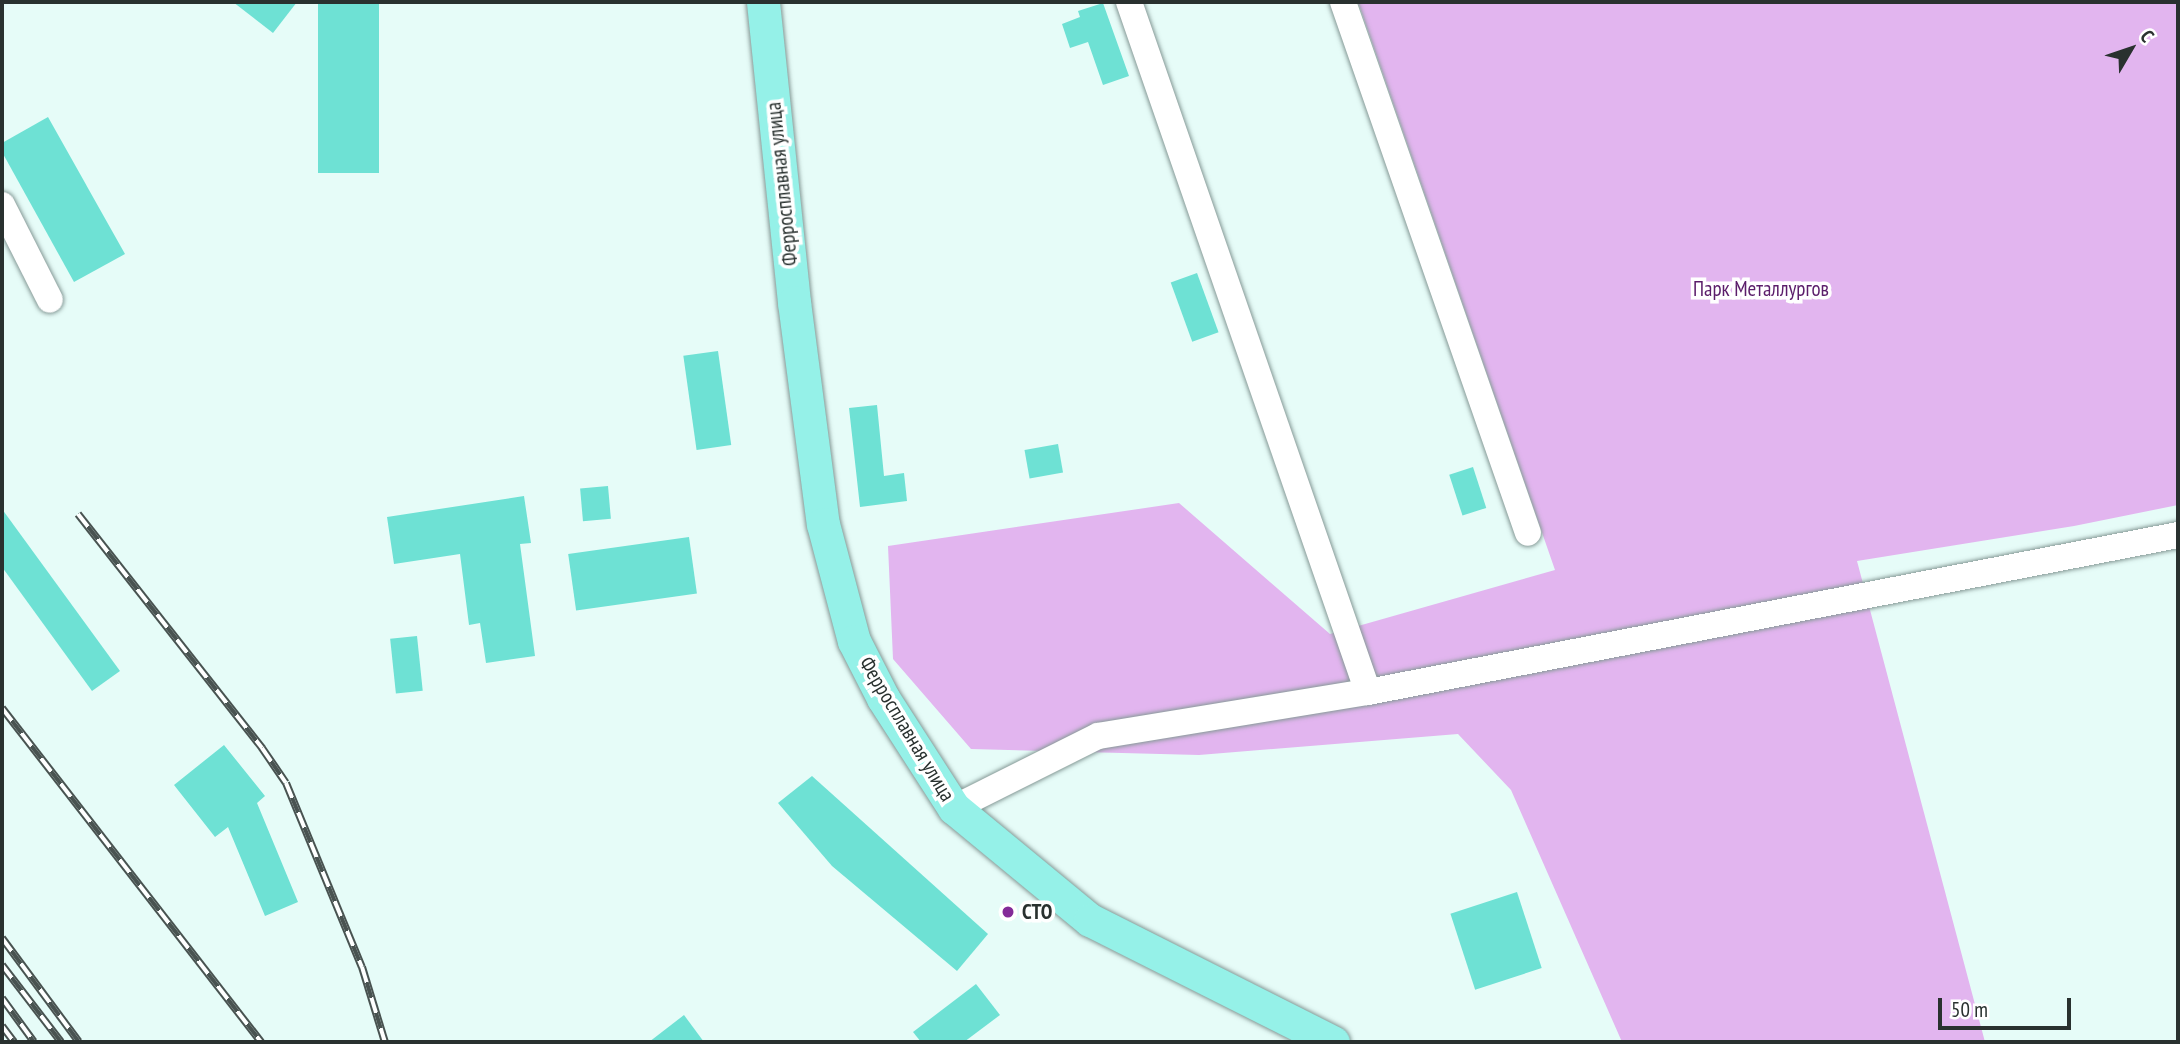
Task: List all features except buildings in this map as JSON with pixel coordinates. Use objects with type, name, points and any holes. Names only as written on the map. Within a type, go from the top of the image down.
[{"type":"main road","name":"Ферросплавная улица","points":[[763,2],[794,302],[823,524],[854,641],[883,698],[954,808],[1090,920],[1333,1042]]},
{"type":"street","points":[[1129,2],[1368,692]]},
{"type":"street","points":[[1343,2],[1528,533]]},
{"type":"street","points":[[2,205],[50,300]]},
{"type":"street","points":[[954,808],[1098,736],[1368,692],[2178,535]]},
{"type":"green space","name":"Парк Металлургов","points":[[1358,2],[2178,2],[2178,505],[2074,526],[1857,561],[1985,1042],[1622,1042],[1511,790],[1458,734],[1199,755],[971,749],[893,659],[888,546],[1179,503],[1330,634],[1555,570]]},
{"type":"railway","points":[[78,514],[262,748],[286,783],[362,967],[385,1042]]},
{"type":"railway","points":[[2,708],[261,1042]]},
{"type":"railway","points":[[2,938],[79,1042]]},
{"type":"railway","points":[[2,965],[61,1042]]},
{"type":"railway","points":[[2,998],[34,1042]]},
{"type":"railway","points":[[2,1026],[14,1042]]},
{"type":"place","name":"СТО","points":[[1008,912]]}]
